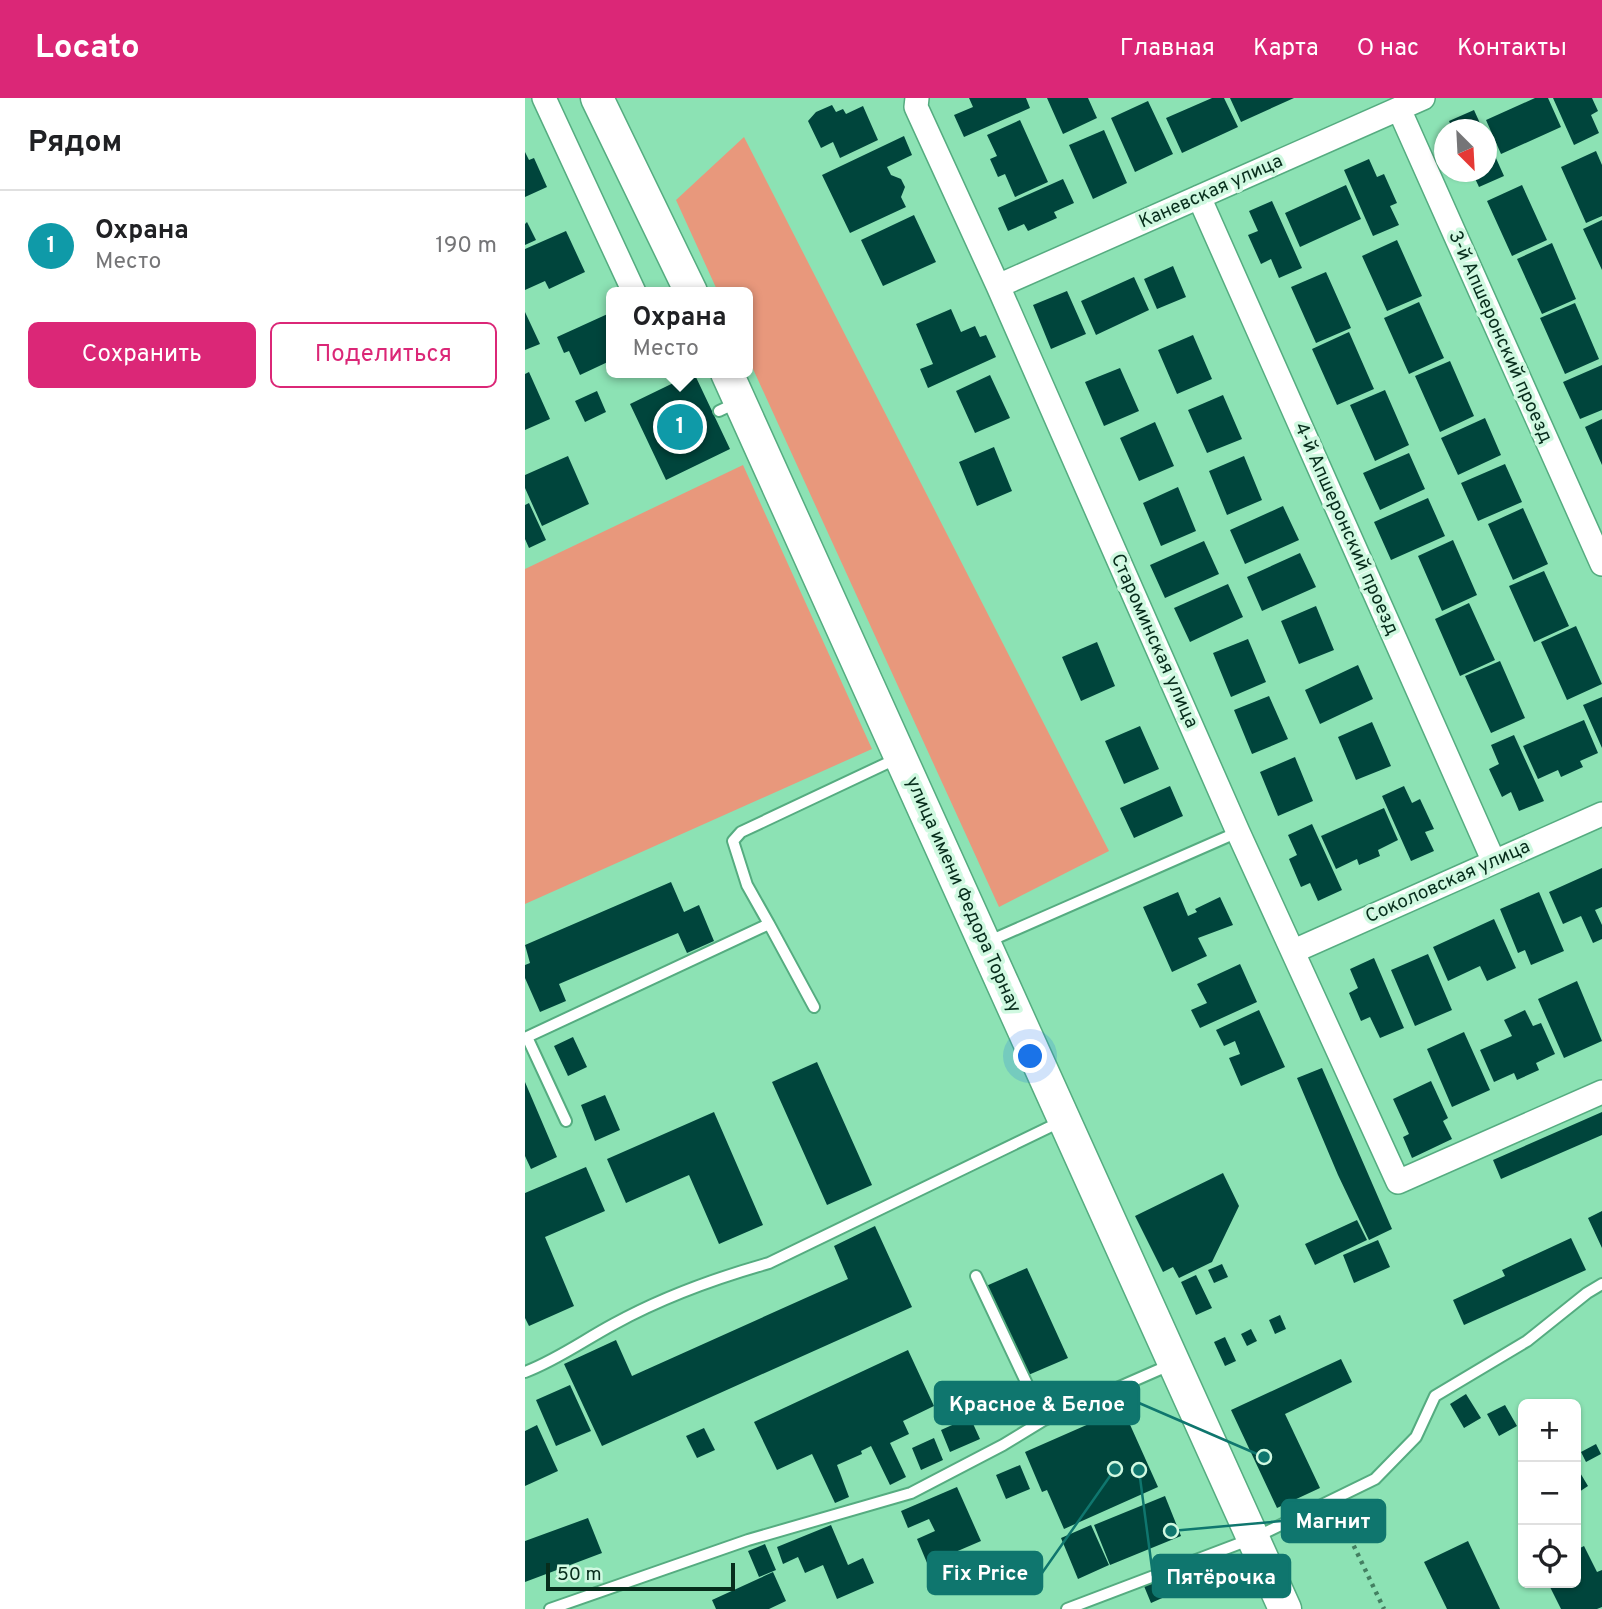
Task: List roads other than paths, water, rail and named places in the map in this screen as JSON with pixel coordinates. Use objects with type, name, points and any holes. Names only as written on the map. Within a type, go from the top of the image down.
[{"type":"street","points":[[544,98],[632,287]]},
{"type":"street","points":[[597,98],[689,287]]},
{"type":"street","name":"Староминская улица","points":[[917,98],[916,107],[998,286],[1238,832],[1398,1182],[1602,1092]]},
{"type":"street","name":"Каневская улица","points":[[998,286],[1423,98]]},
{"type":"street","name":"3-й Апшеронский проезд","points":[[1399,109],[1602,564]]},
{"type":"street","name":"4-й Апшеронский проезд","points":[[1199,197],[1494,862]]},
{"type":"street","name":"улица имени Федора Торнау","points":[[727,378],[730,406],[901,756],[1285,1609]]},
{"type":"street","name":"Соколовская улица","points":[[1294,951],[1602,814]]},
{"type":"lane","points":[[814,1007],[747,886],[733,841],[741,832],[901,756]]},
{"type":"lane","points":[[985,943],[1238,832]]},
{"type":"lane","points":[[566,1121],[526,1039],[769,924]]},
{"type":"lane","points":[[525,1372],[544,1365],[616,1322],[719,1277],[769,1264],[1065,1120]]},
{"type":"lane","points":[[976,1276],[1044,1420]]},
{"type":"lane","points":[[1067,1609],[1254,1538],[1375,1479],[1416,1437],[1435,1396],[1527,1340],[1602,1284]]},
{"type":"lane","points":[[550,1609],[748,1540],[911,1493],[1003,1445],[1044,1420],[1175,1363]]},
{"type":"place","name":"Охрана","points":[[680,427]]},
{"type":"place","name":"Красное & Белое","points":[[1264,1457]]},
{"type":"place","name":"Fix Price","points":[[1115,1469]]},
{"type":"place","name":"Пятёрочка","points":[[1139,1470]]},
{"type":"place","name":"Магнит","points":[[1171,1531]]}]
